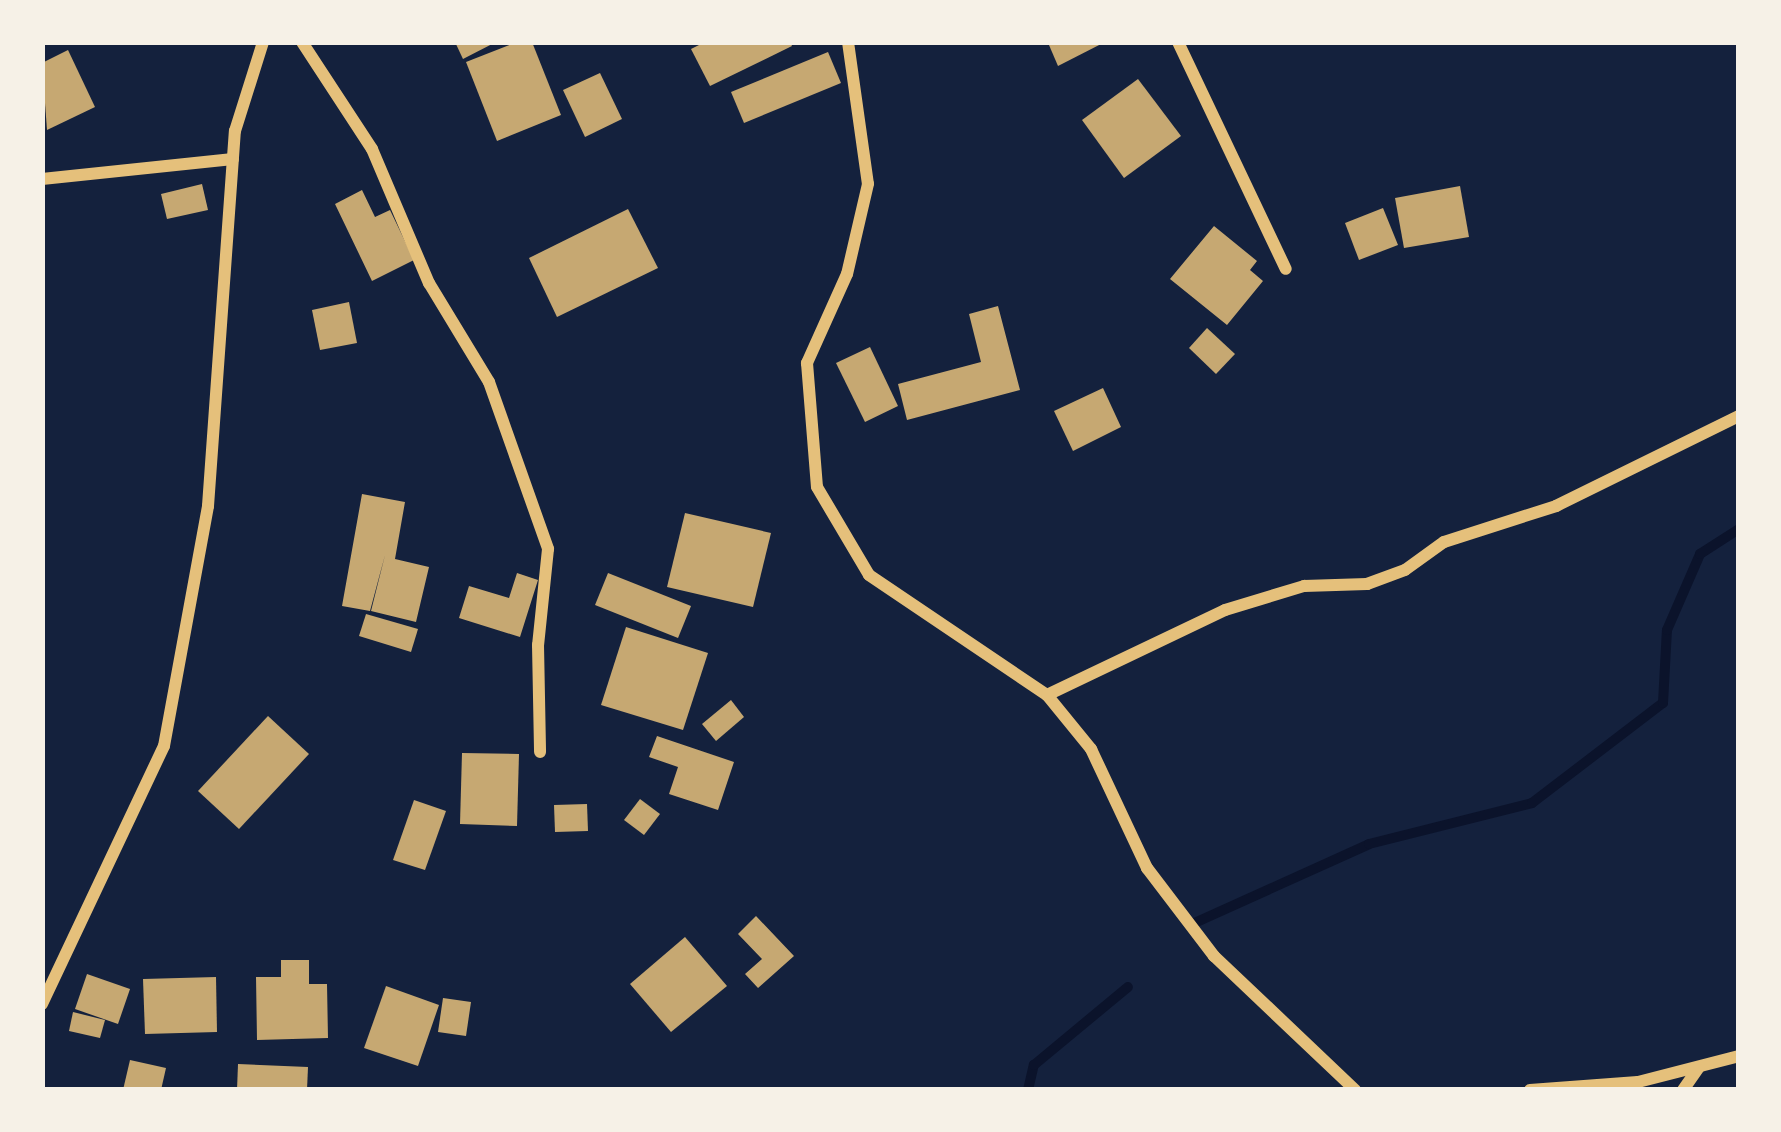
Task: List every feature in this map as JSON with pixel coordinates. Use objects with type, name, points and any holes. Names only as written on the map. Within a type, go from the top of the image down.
[{"type":"street","points":[[42,1004],[164,746],[208,506],[233,159],[263,42]]},
{"type":"street","points":[[302,42],[372,149],[429,283],[490,382],[548,549],[538,645],[540,752]]},
{"type":"street","points":[[848,42],[868,184],[847,274],[807,363],[817,487],[869,575],[1047,694],[1091,749],[1147,868],[1214,956],[1355,1090]]},
{"type":"street","points":[[1178,42],[1286,269]]},
{"type":"street","points":[[42,179],[233,159]]},
{"type":"street","points":[[1047,694],[1225,610],[1304,586],[1367,584],[1406,570],[1444,542],[1556,506],[1739,416]]},
{"type":"street","points":[[1530,1090],[1638,1082],[1739,1056]]},
{"type":"street","points":[[1683,1090],[1699,1067]]},
{"type":"building","points":[[455,42],[496,42],[463,59]]},
{"type":"building","points":[[517,42],[532,42],[561,115],[497,141],[466,62]]},
{"type":"building","points":[[705,42],[790,42],[792,46],[710,86],[691,49]]},
{"type":"building","points":[[1056,42],[1105,42],[1058,66],[1049,45]]},
{"type":"building","points":[[68,50],[95,107],[47,130],[42,63]]},
{"type":"building","points":[[828,52],[841,83],[744,123],[731,92]]},
{"type":"building","points":[[600,73],[622,119],[585,137],[563,90]]},
{"type":"building","points":[[1138,79],[1181,136],[1124,178],[1082,120]]},
{"type":"building","points":[[202,184],[208,210],[167,219],[161,194]]},
{"type":"building","points":[[1460,186],[1469,237],[1404,248],[1395,198]]},
{"type":"building","points":[[362,190],[375,217],[390,210],[414,260],[372,281],[335,204]]},
{"type":"building","points":[[1383,208],[1398,245],[1359,260],[1345,223]]},
{"type":"building","points":[[628,209],[658,268],[557,317],[529,258]]},
{"type":"building","points":[[1214,226],[1257,261],[1250,270],[1263,281],[1227,325],[1170,279]]},
{"type":"building","points":[[349,302],[357,343],[320,350],[312,310]]},
{"type":"building","points":[[998,306],[1020,390],[907,420],[898,384],[981,362],[969,314]]},
{"type":"building","points":[[1207,328],[1235,354],[1216,374],[1189,348]]},
{"type":"building","points":[[870,347],[898,406],[865,422],[836,363]]},
{"type":"building","points":[[1103,388],[1121,427],[1073,451],[1054,411]]},
{"type":"building","points":[[362,494],[405,502],[395,559],[429,567],[416,622],[371,611],[385,555],[370,611],[342,606]]},
{"type":"building","points":[[685,513],[771,533],[753,607],[667,587]]},
{"type":"building","points":[[517,573],[538,580],[520,637],[459,618],[469,586],[509,598]]},
{"type":"building","points":[[608,573],[691,606],[678,638],[595,605]]},
{"type":"building","points":[[366,614],[418,629],[411,652],[359,636]]},
{"type":"building","points":[[626,627],[708,653],[683,730],[601,705]]},
{"type":"building","points":[[731,700],[744,717],[716,741],[702,724]]},
{"type":"building","points":[[268,716],[309,754],[239,829],[198,791]]},
{"type":"building","points":[[657,736],[734,762],[718,810],[669,794],[678,767],[649,757]]},
{"type":"building","points":[[462,753],[519,754],[517,826],[460,824]]},
{"type":"building","points":[[640,799],[660,814],[644,835],[624,820]]},
{"type":"building","points":[[414,800],[446,811],[425,870],[393,860]]},
{"type":"building","points":[[587,804],[588,831],[555,832],[554,805]]},
{"type":"building","points":[[756,916],[794,956],[758,988],[745,974],[762,959],[738,934]]},
{"type":"building","points":[[685,937],[727,986],[671,1032],[630,984]]},
{"type":"building","points":[[281,960],[309,960],[309,984],[327,984],[328,1038],[257,1040],[256,977],[281,977]]},
{"type":"building","points":[[87,974],[130,989],[118,1024],[75,1009]]},
{"type":"building","points":[[216,977],[217,1032],[145,1034],[143,979]]},
{"type":"building","points":[[386,986],[439,1005],[418,1066],[364,1048]]},
{"type":"building","points":[[443,998],[471,1002],[466,1036],[438,1032]]},
{"type":"building","points":[[73,1012],[105,1020],[100,1038],[69,1031]]},
{"type":"building","points":[[130,1060],[166,1068],[161,1090],[123,1090]]},
{"type":"building","points":[[238,1064],[308,1067],[307,1090],[237,1090]]},
{"type":"waterway","points":[[1190,925],[1369,844],[1532,803],[1663,703],[1667,630],[1700,554],[1739,529]]},
{"type":"waterway","points":[[1028,1090],[1034,1065],[1128,987]]}]
